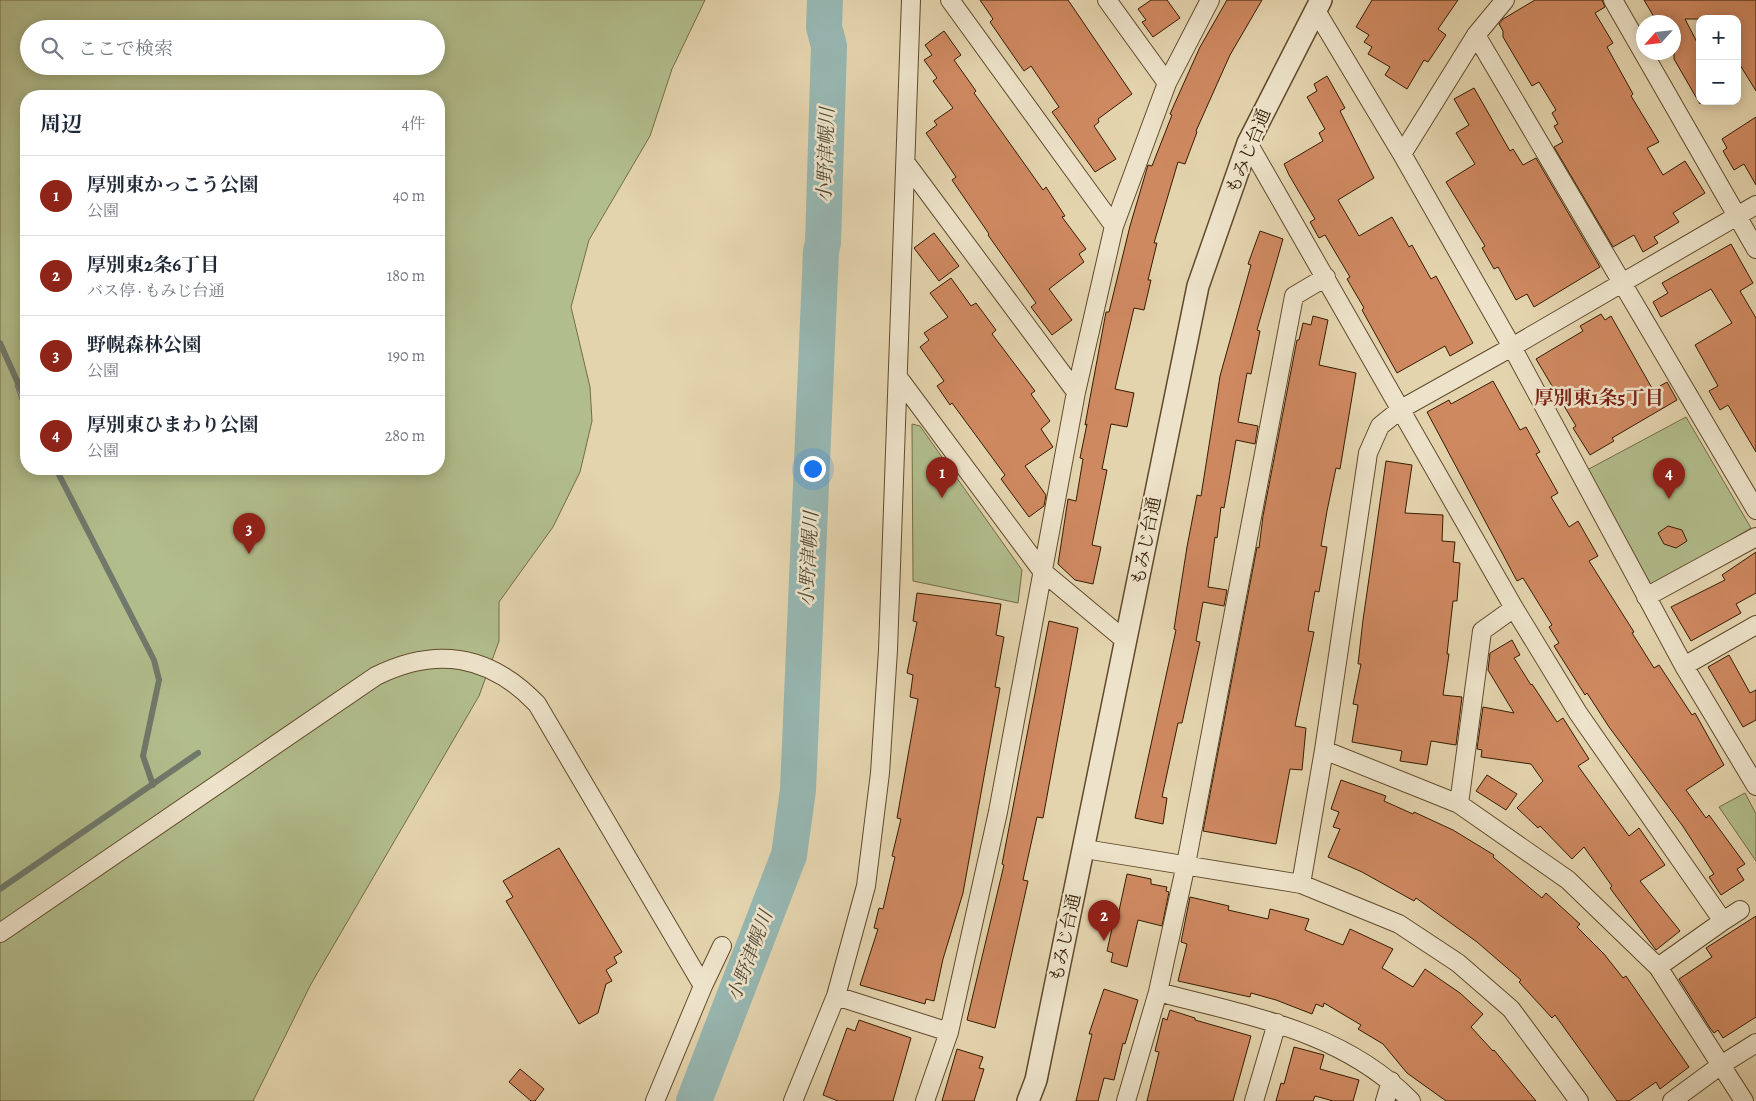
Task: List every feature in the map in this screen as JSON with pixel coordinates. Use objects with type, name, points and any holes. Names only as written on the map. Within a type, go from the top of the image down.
[{"type":"street","points":[[793,1101],[836,996],[866,886],[880,773],[888,650],[911,0]]},
{"type":"street","points":[[950,0],[1114,226]]},
{"type":"street","points":[[1107,0],[1167,83]]},
{"type":"street","points":[[925,1101],[948,1032],[998,812],[1076,392],[1114,226],[1167,83],[1210,0]]},
{"type":"street","points":[[1402,154],[1476,35],[1505,0]]},
{"type":"street","points":[[1613,0],[1756,248]]},
{"type":"street","points":[[1318,4],[1512,347],[1684,666],[1756,786]]},
{"type":"street","name":"もみじ台通","points":[[1028,1101],[1036,1080],[1198,286],[1248,143],[1318,4]]},
{"type":"street","points":[[1476,35],[1624,282],[1756,510]]},
{"type":"street","points":[[1248,143],[1402,409],[1514,608],[1578,713],[1723,921]]},
{"type":"street","points":[[906,163],[1076,392]]},
{"type":"street","points":[[1301,884],[1324,750],[1368,453],[1380,426],[1402,409],[1756,204]]},
{"type":"street","points":[[1126,1101],[1158,992],[1186,864],[1294,296],[1326,277]]},
{"type":"street","points":[[898,377],[1042,571],[1126,641]]},
{"type":"street","points":[[1646,597],[1756,537]]},
{"type":"street","points":[[1459,804],[1482,631],[1514,608]]},
{"type":"street","points":[[1684,666],[1756,625]]},
{"type":"street","points":[[0,933],[376,676],[412,661],[452,658],[471,662],[507,678],[536,704],[703,986]]},
{"type":"street","points":[[1324,750],[1459,804],[1568,880],[1658,967],[1744,1101]]},
{"type":"street","points":[[1084,849],[1301,884],[1399,924],[1458,963],[1511,1009],[1579,1101]]},
{"type":"street","points":[[1658,967],[1740,910]]},
{"type":"street","points":[[655,1101],[703,986],[722,946]]},
{"type":"street","points":[[1158,992],[1277,1023],[1331,1043],[1391,1081],[1411,1101]]},
{"type":"street","points":[[836,996],[948,1032]]},
{"type":"street","points":[[1254,1101],[1277,1023]]},
{"type":"street","points":[[1672,1101],[1721,1065],[1756,1043]]},
{"type":"street","points":[[1385,1101],[1391,1081]]},
{"type":"green space","points":[[0,0],[705,0],[672,69],[650,136],[589,240],[571,307],[590,387],[592,421],[580,472],[553,527],[499,602],[499,641],[479,696],[311,984],[253,1101],[0,1101]]},
{"type":"green space","points":[[1686,417],[1751,528],[1652,587],[1587,470]]},
{"type":"green space","points":[[912,424],[920,426],[1022,570],[1018,603],[913,581]]},
{"type":"green space","points":[[1745,793],[1756,814],[1756,861],[1719,807]]},
{"type":"water","points":[[20,378],[20,400],[15,385]]},
{"type":"building","points":[[980,0],[1068,0],[1132,94],[1098,119],[1099,122],[1094,126],[1116,159],[1095,172],[1052,112],[1059,107],[1031,66],[1024,71],[990,22],[993,19]]},
{"type":"building","points":[[1151,0],[1167,0],[1180,18],[1153,37],[1142,22],[1146,20],[1138,9]]},
{"type":"building","points":[[1227,0],[1262,0],[1230,55],[1196,131],[1185,164],[1178,162],[1154,243],[1157,243],[1148,280],[1151,280],[1144,310],[1134,308],[1115,389],[1134,393],[1127,427],[1111,424],[1102,469],[1107,470],[1092,545],[1101,547],[1093,584],[1075,580],[1058,564],[1068,499],[1076,501],[1083,459],[1080,458],[1087,424],[1085,425],[1106,312],[1109,312],[1130,226],[1148,165],[1152,166],[1172,115],[1170,114],[1200,47]]},
{"type":"building","points":[[1372,0],[1458,0],[1438,29],[1446,35],[1428,62],[1424,60],[1407,89],[1385,75],[1390,67],[1368,54],[1372,47],[1364,42],[1369,35],[1356,27]]},
{"type":"building","points":[[1535,0],[1602,0],[1605,7],[1595,13],[1613,43],[1607,47],[1633,94],[1631,96],[1659,142],[1647,148],[1663,175],[1685,161],[1705,193],[1673,213],[1679,222],[1654,237],[1658,243],[1643,252],[1634,235],[1613,247],[1554,147],[1563,142],[1554,126],[1558,124],[1552,113],[1556,110],[1539,82],[1532,86],[1503,37],[1503,31],[1499,24],[1503,19]]},
{"type":"building","points":[[1644,0],[1756,0],[1756,91],[1741,67],[1741,15],[1696,15],[1696,19],[1685,19],[1696,40],[1696,97],[1675,60],[1681,60],[1681,15],[1653,15]]},
{"type":"building","points":[[944,31],[961,55],[954,60],[976,91],[974,93],[1043,190],[1046,187],[1065,216],[1062,217],[1086,249],[1079,254],[1084,262],[1049,289],[1072,320],[1052,335],[1031,307],[1036,303],[952,180],[956,177],[926,133],[937,125],[934,121],[953,108],[933,81],[937,78],[924,60],[932,55],[925,45]]},
{"type":"building","points":[[1327,76],[1345,108],[1340,111],[1374,178],[1338,200],[1359,236],[1392,217],[1409,247],[1412,245],[1431,279],[1436,276],[1473,343],[1450,356],[1445,346],[1397,373],[1362,310],[1364,308],[1347,279],[1350,277],[1325,235],[1319,238],[1310,222],[1315,219],[1284,164],[1323,141],[1319,133],[1325,129],[1307,97],[1317,91],[1314,84]]},
{"type":"building","points":[[1474,88],[1510,151],[1513,149],[1523,165],[1536,158],[1600,267],[1534,307],[1527,294],[1516,300],[1498,267],[1494,269],[1482,248],[1485,246],[1446,182],[1475,164],[1456,133],[1469,125],[1454,99]]},
{"type":"building","points":[[1756,117],[1756,185],[1744,164],[1734,170],[1723,151],[1727,148],[1722,139]]},
{"type":"building","points":[[1260,231],[1283,239],[1257,330],[1260,331],[1251,374],[1247,373],[1238,422],[1258,426],[1255,444],[1236,440],[1224,508],[1221,507],[1217,538],[1215,537],[1208,587],[1227,590],[1224,606],[1203,602],[1196,641],[1200,642],[1182,723],[1178,723],[1162,797],[1167,798],[1163,824],[1135,818],[1176,630],[1174,629],[1187,547],[1197,495],[1201,496],[1220,376],[1251,265],[1248,264]]},
{"type":"building","points":[[934,233],[959,266],[939,281],[914,248]]},
{"type":"building","points":[[1731,244],[1753,283],[1740,291],[1756,318],[1756,452],[1728,405],[1720,410],[1709,391],[1718,386],[1695,345],[1732,323],[1711,289],[1661,317],[1653,302],[1668,293],[1662,283]]},
{"type":"building","points":[[951,278],[971,306],[976,303],[996,330],[992,334],[1035,391],[1031,394],[1050,421],[1041,429],[1053,447],[1025,466],[1046,495],[1044,506],[1029,517],[1001,479],[1005,475],[952,403],[950,405],[937,386],[944,381],[920,347],[929,340],[924,333],[948,317],[930,293]]},
{"type":"building","points":[[1601,314],[1605,320],[1611,316],[1653,390],[1667,382],[1677,400],[1612,438],[1614,441],[1590,455],[1573,428],[1576,426],[1536,359],[1583,331],[1580,326]]},
{"type":"building","points":[[1313,316],[1328,320],[1319,365],[1356,373],[1340,469],[1336,468],[1327,511],[1321,546],[1327,547],[1319,592],[1315,591],[1308,631],[1314,632],[1295,726],[1306,728],[1302,770],[1290,769],[1276,844],[1203,831],[1257,547],[1259,548],[1263,516],[1297,340],[1299,340],[1303,323],[1311,325]]},
{"type":"building","points":[[1493,381],[1520,430],[1526,427],[1540,452],[1536,454],[1558,493],[1551,497],[1569,527],[1578,521],[1598,556],[1589,561],[1634,632],[1632,633],[1654,668],[1659,665],[1692,715],[1695,713],[1724,765],[1686,790],[1706,818],[1709,815],[1745,864],[1737,869],[1744,880],[1721,895],[1709,877],[1714,874],[1682,825],[1609,727],[1587,693],[1585,695],[1554,646],[1559,643],[1549,627],[1552,625],[1523,578],[1517,581],[1427,412],[1449,400],[1451,404]]},
{"type":"building","points":[[1386,461],[1412,465],[1405,513],[1443,515],[1442,541],[1455,542],[1453,562],[1460,563],[1457,601],[1453,601],[1447,654],[1449,654],[1443,695],[1462,697],[1456,745],[1431,741],[1427,765],[1400,761],[1402,751],[1352,742],[1358,705],[1353,704],[1361,664],[1358,664],[1363,620]]},
{"type":"building","points":[[1668,526],[1682,530],[1687,541],[1676,548],[1664,544],[1658,533]]},
{"type":"building","points":[[1756,552],[1756,593],[1736,604],[1741,613],[1691,641],[1671,607],[1725,580],[1722,575]]},
{"type":"building","points":[[917,593],[1001,604],[996,635],[1004,637],[995,687],[1000,688],[963,893],[943,959],[934,1001],[926,999],[925,1004],[860,985],[878,929],[874,928],[879,908],[883,909],[895,857],[892,856],[901,819],[897,818],[918,699],[910,697],[913,675],[907,673],[917,622],[913,621]]},
{"type":"building","points":[[1049,621],[1078,628],[1043,818],[1037,817],[1023,880],[1028,881],[995,1028],[967,1020],[1004,865],[1002,864]]},
{"type":"building","points":[[1512,640],[1520,655],[1514,658],[1531,685],[1557,722],[1563,718],[1589,759],[1578,766],[1629,836],[1639,828],[1665,865],[1640,881],[1680,931],[1656,950],[1610,888],[1612,886],[1584,847],[1572,859],[1540,826],[1538,828],[1517,808],[1543,781],[1531,764],[1481,757],[1482,750],[1477,749],[1483,707],[1514,713],[1488,670],[1490,653]]},
{"type":"building","points":[[1729,655],[1750,693],[1756,690],[1756,720],[1743,727],[1708,667]]},
{"type":"building","points":[[1487,775],[1517,794],[1506,810],[1476,791]]},
{"type":"building","points":[[1341,780],[1386,796],[1384,801],[1453,830],[1494,855],[1493,857],[1542,898],[1546,893],[1580,924],[1577,927],[1604,954],[1623,978],[1626,976],[1689,1067],[1660,1089],[1656,1082],[1629,1101],[1617,1101],[1555,1015],[1552,1018],[1519,982],[1521,980],[1477,942],[1416,898],[1414,901],[1362,872],[1328,857],[1340,829],[1333,827],[1339,812],[1331,809]]},
{"type":"building","points":[[559,848],[622,952],[614,957],[617,963],[606,970],[612,981],[606,984],[598,1013],[579,1024],[506,901],[513,897],[503,881]]},
{"type":"building","points":[[1127,874],[1151,879],[1151,884],[1167,887],[1166,891],[1169,892],[1162,926],[1138,920],[1127,967],[1111,962],[1113,953],[1107,951],[1114,919],[1117,920]]},
{"type":"building","points":[[1190,897],[1229,906],[1228,910],[1268,919],[1270,909],[1309,919],[1305,930],[1343,945],[1350,929],[1393,949],[1382,968],[1413,987],[1425,969],[1460,993],[1483,1014],[1471,1027],[1494,1050],[1536,1101],[1446,1101],[1407,1073],[1383,1044],[1358,1029],[1361,1025],[1324,1003],[1323,1007],[1316,1004],[1312,1014],[1276,1000],[1251,993],[1250,997],[1178,981],[1187,944],[1181,942]]},
{"type":"building","points":[[1756,916],[1756,1017],[1723,1038],[1718,1030],[1714,1033],[1710,1028],[1679,979],[1712,957],[1706,948]]},
{"type":"building","points":[[1104,989],[1138,1000],[1125,1044],[1123,1043],[1114,1080],[1104,1078],[1098,1101],[1076,1101],[1092,1034],[1089,1034]]},
{"type":"building","points":[[1170,1010],[1195,1018],[1195,1020],[1251,1036],[1233,1101],[1147,1101],[1159,1052],[1155,1051],[1163,1018],[1167,1020]]},
{"type":"building","points":[[859,1020],[911,1038],[893,1101],[838,1101],[823,1095],[847,1028],[855,1031]]},
{"type":"building","points":[[1294,1047],[1324,1055],[1320,1069],[1359,1080],[1353,1101],[1333,1101],[1315,1096],[1313,1101],[1276,1101],[1281,1083],[1284,1084]]},
{"type":"building","points":[[957,1049],[983,1057],[979,1068],[984,1069],[974,1101],[942,1101]]},
{"type":"building","points":[[520,1069],[544,1089],[535,1101],[531,1101],[509,1082]]},
{"type":"waterway","name":"小野津幌川","points":[[694,1101],[789,855],[798,790],[821,251],[823,243],[829,46],[824,27],[825,0]]},
{"type":"waterway","points":[[0,343],[20,388]]},
{"type":"waterway","points":[[59,475],[154,660],[159,680],[143,756],[153,785]]},
{"type":"waterway","points":[[0,889],[198,753]]},
{"type":"place","name":"厚別東かっこう公園","points":[[942,498]]},
{"type":"place","name":"厚別東ひまわり公園","points":[[1669,499]]},
{"type":"place","name":"野幌森林公園","points":[[249,554]]},
{"type":"place","name":"厚別東2条6丁目","points":[[1104,941]]},
{"type":"district","name":"厚別東1条5丁目","points":[[1599,398]]}]
